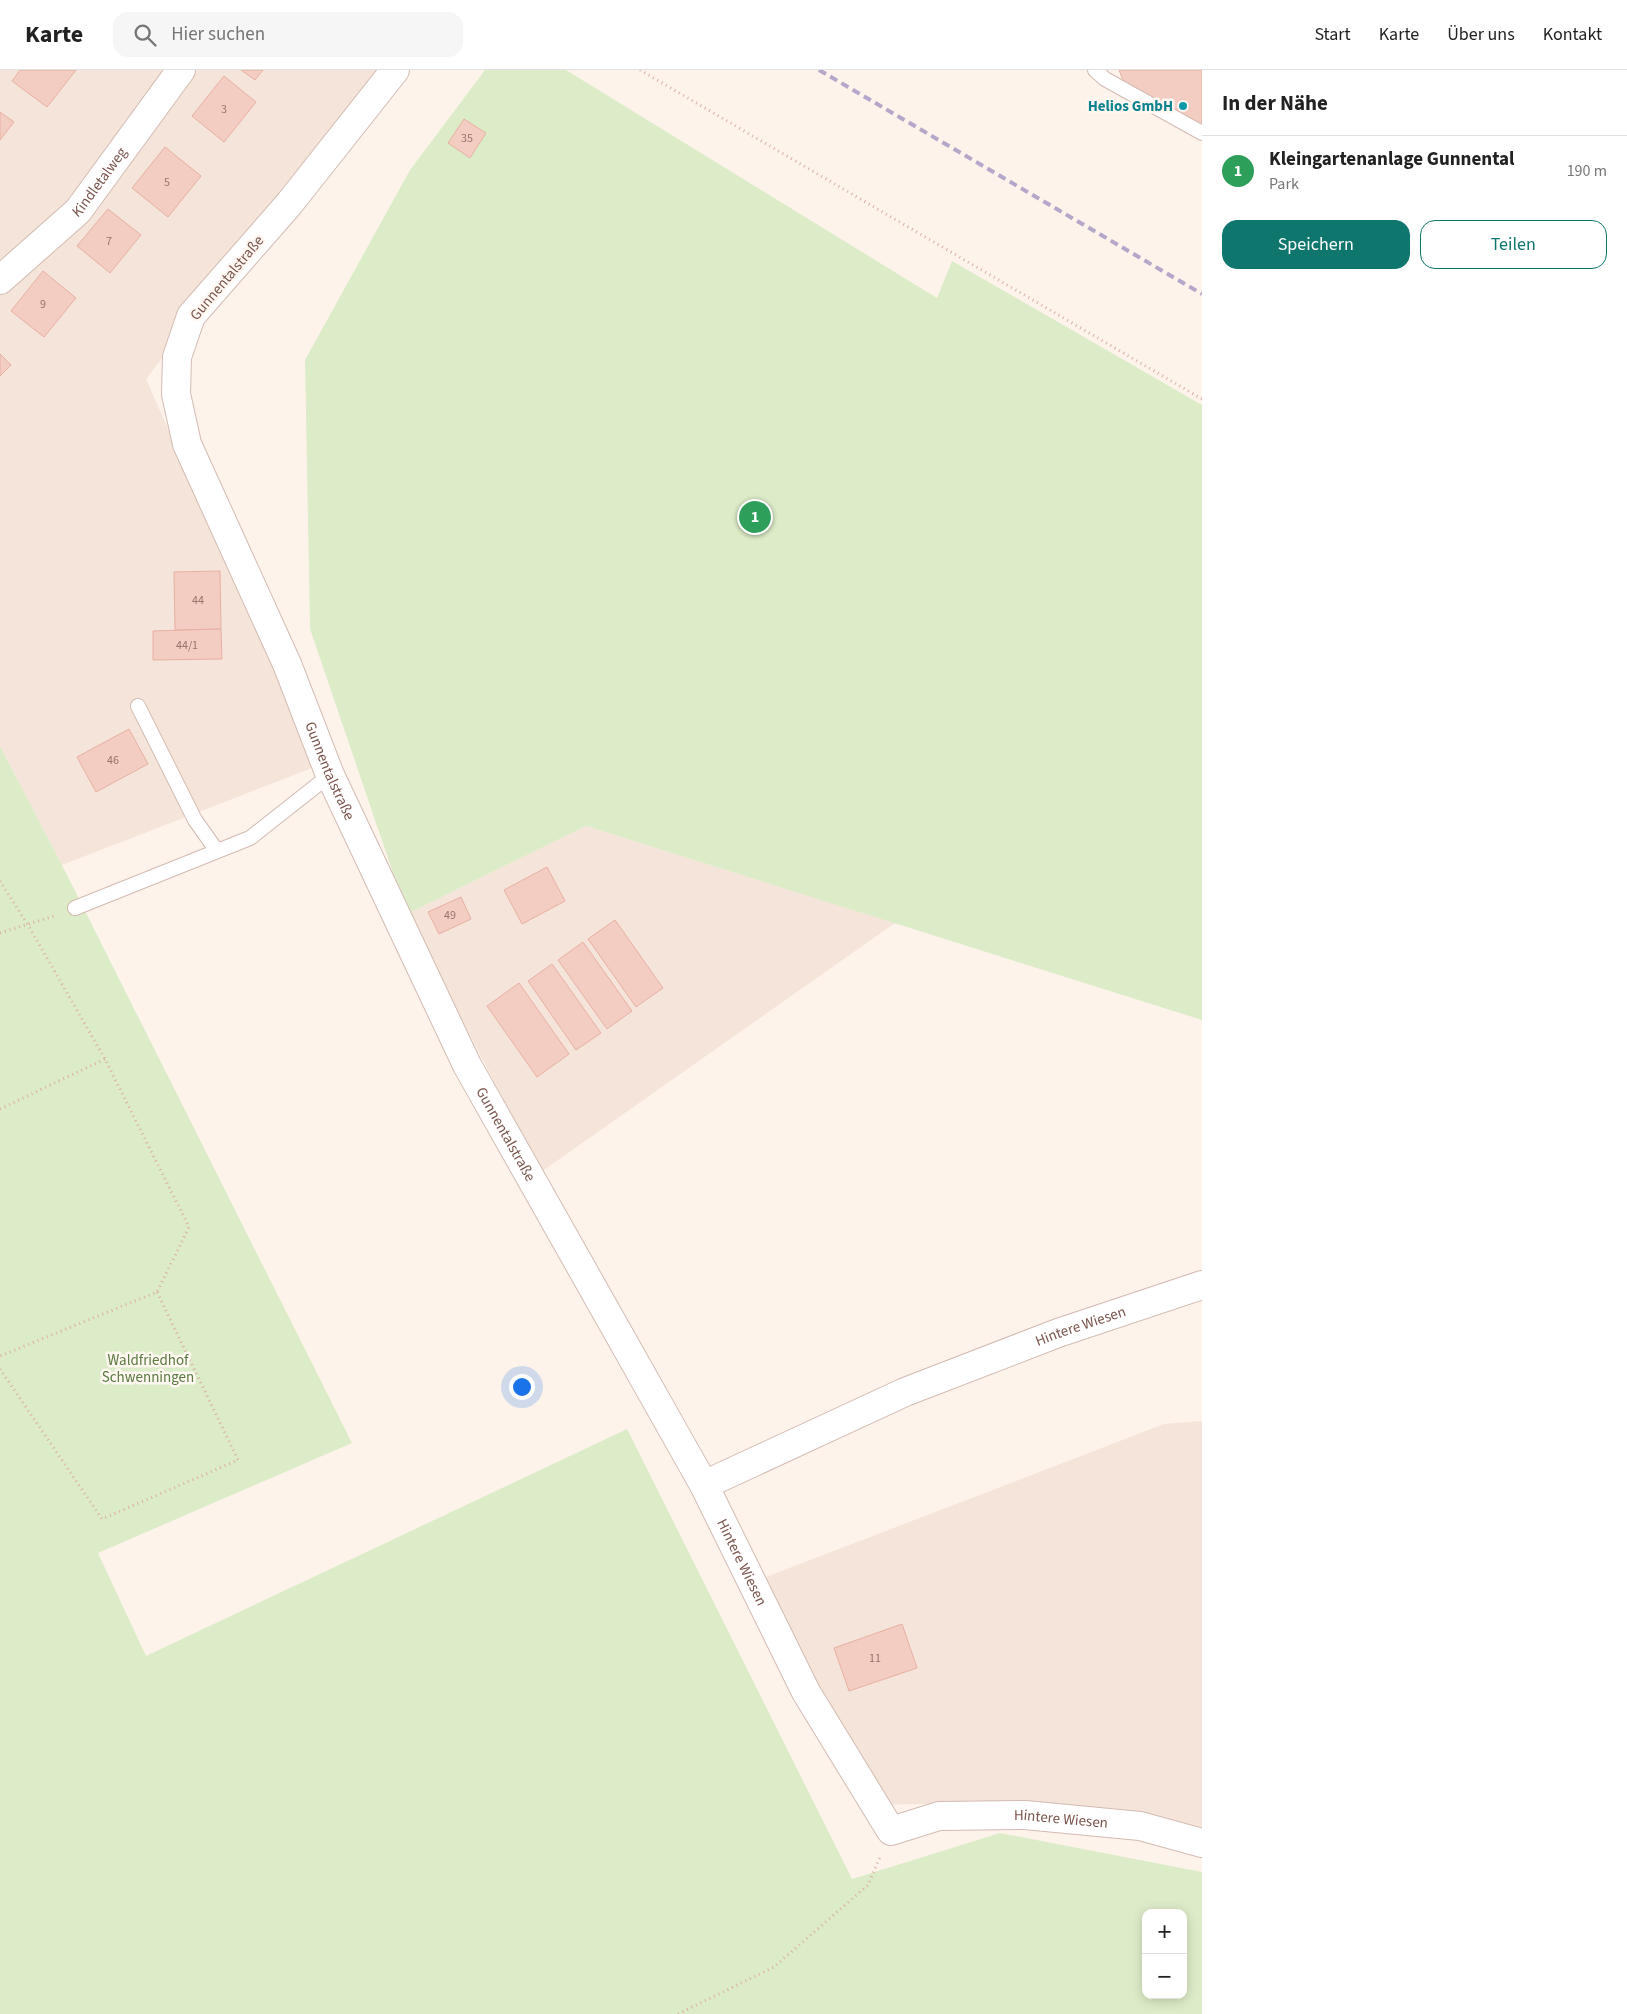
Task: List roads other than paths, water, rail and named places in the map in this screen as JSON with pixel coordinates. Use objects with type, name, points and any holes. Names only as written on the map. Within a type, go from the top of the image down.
[{"type":"street","name":"Kindletalweg","points":[[0,280],[78,211],[181,70]]},
{"type":"street","name":"Gunnentalstraße","points":[[395,70],[289,204],[191,316],[178,357],[176,394],[186,444],[287,664],[330,775],[468,1065],[704,1486]]},
{"type":"street","name":"Hintere Wiesen","points":[[1202,1285],[1058,1333],[904,1392],[704,1486],[806,1692],[891,1831],[939,1816],[1025,1815],[1140,1826],[1202,1843]]},
{"type":"lane","points":[[1095,70],[1106,79],[1202,133]]},
{"type":"lane","points":[[138,706],[194,820],[217,851]]},
{"type":"lane","points":[[75,908],[250,838],[330,775]]},
{"type":"railway","points":[[819,70],[1202,294]]},
{"type":"place","name":"Helios GmbH","points":[[1183,106]]},
{"type":"place","name":"Kleingartenanlage Gunnental","points":[[755,517]]},
{"type":"park label","name":"Waldfriedhof Schwenningen","points":[[148,1368]]}]
